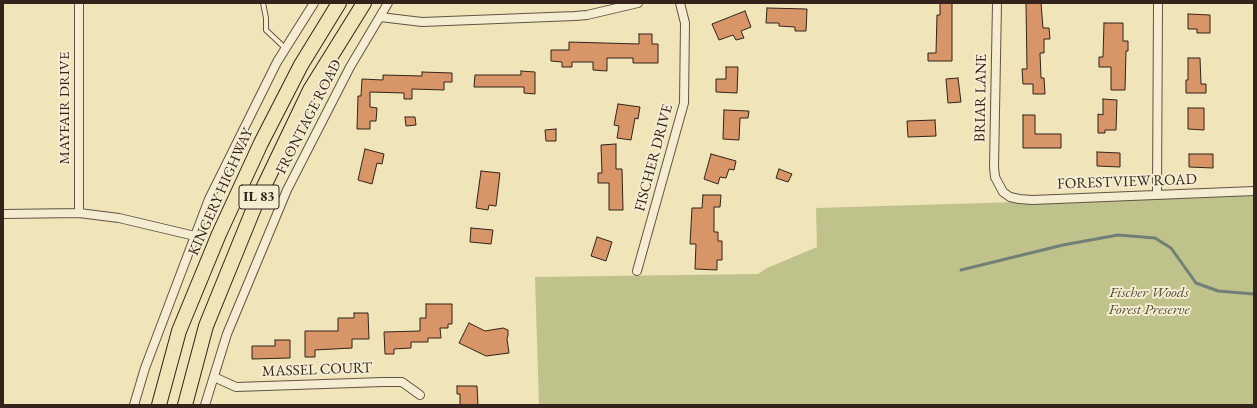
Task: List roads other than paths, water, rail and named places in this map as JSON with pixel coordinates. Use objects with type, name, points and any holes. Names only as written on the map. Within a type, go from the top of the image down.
[{"type":"highway","name":"KINGERY HIGHWAY","points":[[159,405],[179,331],[219,234],[261,143],[301,65],[339,3]]},
{"type":"highway","name":"IL 83","points":[[186,405],[206,326],[256,203],[310,90],[364,3]]},
{"type":"street","name":"MAYFAIR DRIVE","points":[[79,3],[79,213]]},
{"type":"street","points":[[134,405],[145,368],[209,199],[277,62],[314,3]]},
{"type":"street","name":"FRONTAGE ROAD","points":[[205,405],[227,334],[286,190],[350,67],[388,3]]},
{"type":"street","points":[[380,17],[422,22],[575,16],[587,15],[638,3]]},
{"type":"street","name":"FISCHER DRIVE","points":[[637,271],[684,103],[685,23],[680,3]]},
{"type":"street","name":"BRIAR LANE","points":[[997,3],[994,167],[995,177],[1003,192]]},
{"type":"street","points":[[1157,195],[1158,3]]},
{"type":"street","name":"FORESTVIEW ROAD","points":[[1003,192],[1010,197],[1025,200],[1254,191]]},
{"type":"street","points":[[3,214],[79,213],[119,218],[195,236]]},
{"type":"street","name":"MASSEL COURT","points":[[214,377],[236,387],[402,382],[420,395]]},
{"type":"lane","points":[[263,3],[266,18],[266,30],[285,49]]},
{"type":"waterway","points":[[961,270],[1063,245],[1118,235],[1155,238],[1171,248],[1196,283],[1218,291],[1254,294]]},
{"type":"park label","name":"Fischer Woods Forest Preserve","points":[[1149,302]]}]
